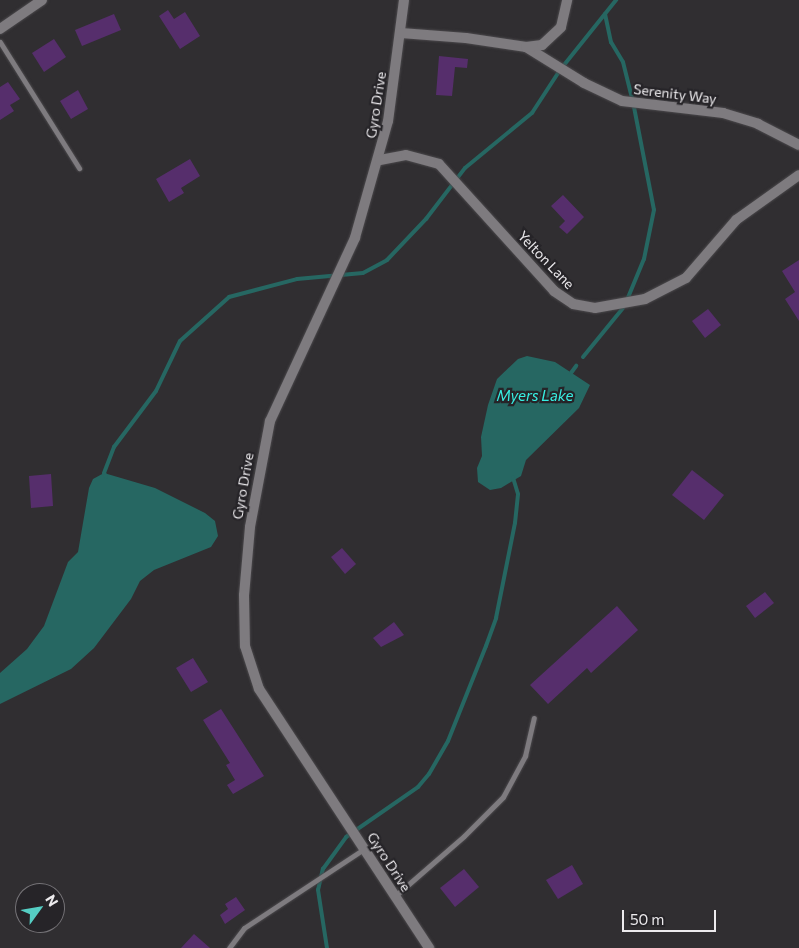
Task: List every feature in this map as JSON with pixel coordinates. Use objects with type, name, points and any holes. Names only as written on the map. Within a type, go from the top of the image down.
[{"type":"street","points":[[0,29],[42,0]]},
{"type":"street","name":"Gyro Drive","points":[[404,0],[401,34],[380,160],[355,238],[270,420],[254,497],[244,595],[245,646],[259,689],[429,948]]},
{"type":"street","name":"Serenity Way","points":[[401,34],[466,38],[526,47],[542,44],[561,27],[567,0]]},
{"type":"street","name":"Serenity Way","points":[[526,47],[584,83],[622,101],[723,113],[758,124],[799,145]]},
{"type":"street","name":"Yelton Lane","points":[[380,160],[406,155],[439,164],[554,291],[573,304],[596,308],[645,299],[686,278],[736,220],[799,175]]},
{"type":"lane","points":[[0,42],[78,168]]},
{"type":"lane","points":[[394,896],[450,849],[503,797],[525,756],[534,718]]},
{"type":"lane","points":[[229,948],[244,928],[364,849]]},
{"type":"water","name":"Myers Lake","points":[[527,356],[555,362],[590,385],[579,408],[526,460],[521,476],[501,488],[490,490],[478,482],[477,468],[482,456],[481,437],[488,405],[497,379],[518,359]]},
{"type":"water","points":[[104,473],[155,488],[205,513],[215,521],[218,536],[211,547],[154,570],[140,581],[131,599],[94,648],[71,669],[0,704],[0,673],[27,649],[44,626],[68,562],[78,552],[89,488],[93,479]]},
{"type":"building","points":[[168,10],[174,19],[185,12],[200,36],[180,49],[159,16]]},
{"type":"building","points":[[114,14],[121,30],[82,46],[75,30]]},
{"type":"building","points":[[54,39],[66,57],[44,72],[32,53]]},
{"type":"building","points":[[439,56],[468,59],[467,68],[455,67],[452,96],[436,95]]},
{"type":"building","points":[[8,82],[20,99],[10,105],[14,111],[0,120],[0,87]]},
{"type":"building","points":[[78,90],[88,109],[71,119],[60,101]]},
{"type":"building","points":[[190,159],[200,176],[181,188],[184,193],[169,202],[156,179]]},
{"type":"building","points":[[563,195],[584,217],[567,234],[559,227],[565,221],[551,206]]},
{"type":"building","points":[[799,260],[799,321],[785,299],[795,292],[782,271]]},
{"type":"building","points":[[708,309],[721,325],[705,338],[692,321]]},
{"type":"building","points":[[692,470],[724,495],[704,520],[672,495]]},
{"type":"building","points":[[51,474],[53,506],[31,508],[29,476]]},
{"type":"building","points":[[342,548],[356,564],[345,574],[331,557]]},
{"type":"building","points":[[765,592],[774,603],[755,618],[746,606]]},
{"type":"building","points":[[617,606],[638,630],[591,673],[587,668],[548,704],[530,685]]},
{"type":"building","points":[[394,622],[404,635],[381,647],[373,638]]},
{"type":"building","points":[[193,658],[208,682],[191,692],[176,668]]},
{"type":"building","points":[[221,709],[264,776],[233,794],[227,785],[235,780],[226,765],[230,763],[203,720]]},
{"type":"building","points":[[572,865],[583,884],[558,899],[546,880]]},
{"type":"building","points":[[464,869],[479,887],[455,907],[440,888]]},
{"type":"building","points":[[236,897],[245,910],[225,924],[220,915],[228,909],[225,904]]},
{"type":"building","points":[[194,934],[210,948],[181,948]]},
{"type":"waterway","points":[[106,477],[104,473],[114,447],[156,391],[180,341],[229,297],[297,279],[363,273],[387,260],[426,219],[465,168],[532,113],[560,70],[616,0]]},
{"type":"waterway","points":[[605,14],[611,42],[623,62],[632,98]]},
{"type":"waterway","points":[[627,300],[644,259],[654,210],[634,107]]},
{"type":"waterway","points":[[583,357],[623,308]]},
{"type":"waterway","points":[[571,373],[576,366]]},
{"type":"waterway","points":[[327,948],[318,890],[323,869],[346,837],[418,787],[429,774],[448,741],[486,646],[496,618],[515,523],[518,494],[513,478]]}]
